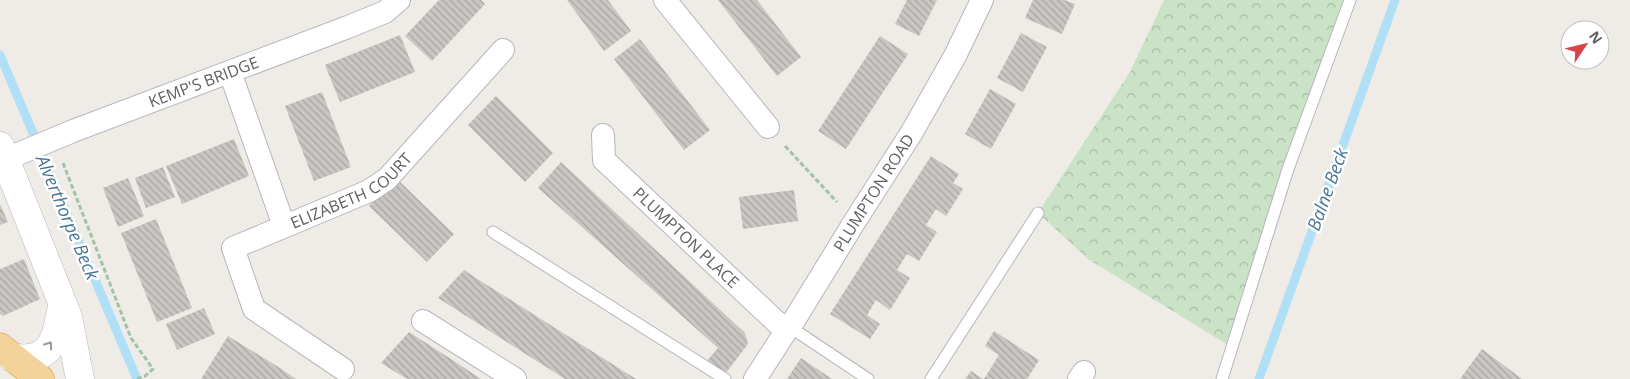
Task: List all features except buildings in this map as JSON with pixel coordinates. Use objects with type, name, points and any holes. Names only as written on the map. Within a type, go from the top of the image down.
[{"type":"highway","points":[[6,352],[40,379]]},
{"type":"street","name":"KEMP'S BRIDGE","points":[[11,151],[54,139],[385,12],[399,0]]},
{"type":"street","points":[[666,0],[768,127]]},
{"type":"street","name":"PLUMPTON ROAD","points":[[755,379],[912,132],[955,56],[982,0]]},
{"type":"street","name":"ELIZABETH COURT","points":[[230,72],[284,226],[369,191],[387,179],[502,50]]},
{"type":"street","name":"PLUMPTON PLACE","points":[[603,134],[604,160],[788,329]]},
{"type":"street","points":[[11,151],[68,318],[80,379]]},
{"type":"street","points":[[284,226],[233,248],[254,309],[343,369]]},
{"type":"street","points":[[6,352],[25,360],[40,355],[49,348],[55,336],[58,318],[63,305]]},
{"type":"street","points":[[424,321],[515,379]]},
{"type":"lane","points":[[1222,379],[1288,169],[1350,0]]},
{"type":"lane","points":[[931,379],[1038,213]]},
{"type":"lane","points":[[493,232],[726,379]]},
{"type":"lane","points":[[788,329],[868,379]]},
{"type":"path","points":[[768,127],[855,220]]},
{"type":"path","points":[[54,139],[131,338],[154,369],[145,376],[136,379]]},
{"type":"green space","points":[[1164,0],[1350,0],[1231,347],[1088,259],[1038,213],[1130,72]]},
{"type":"waterway","name":"Balne Beck","points":[[1259,379],[1395,0]]},
{"type":"waterway","name":"Alverthorpe Beck","points":[[0,55],[137,379]]}]
